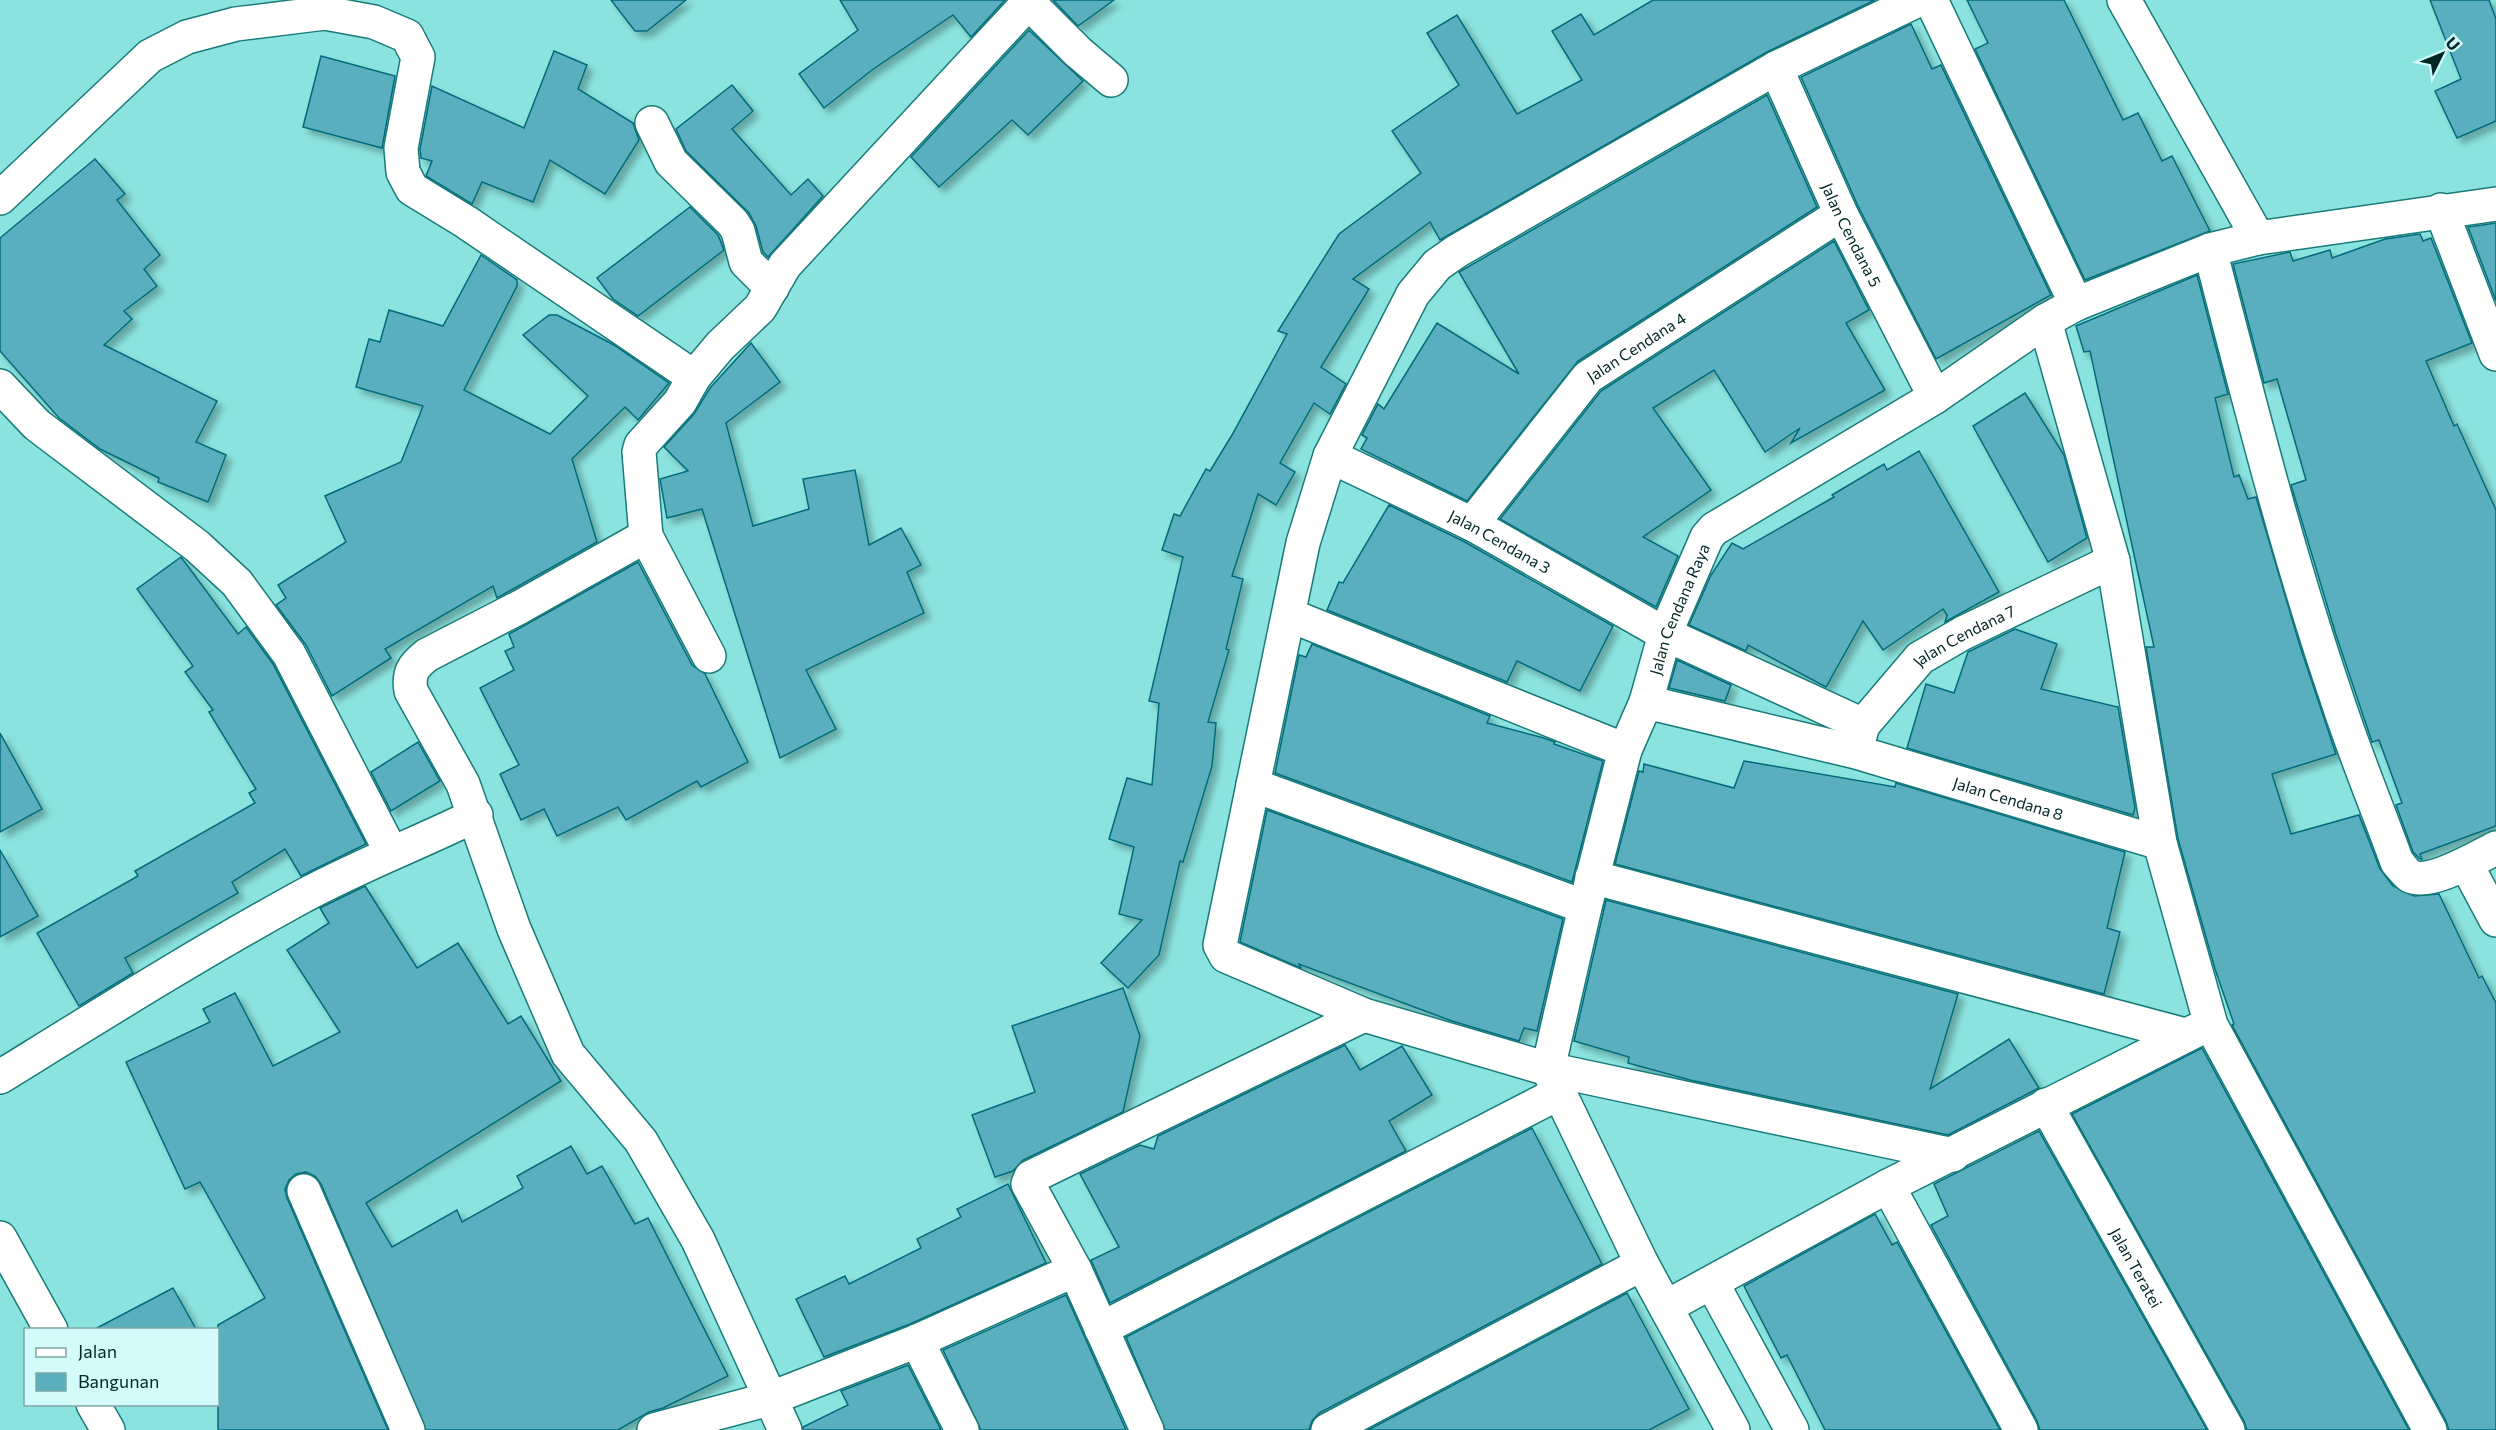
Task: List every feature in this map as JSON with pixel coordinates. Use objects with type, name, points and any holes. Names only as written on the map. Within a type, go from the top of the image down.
[{"type":"street","points":[[1918,0],[1776,68],[1467,245],[1437,265],[1413,294],[1330,456],[1303,543],[1220,945],[1226,956],[1364,1015],[1554,1081],[1953,1155]]},
{"type":"street","points":[[1931,0],[2076,304]]},
{"type":"street","points":[[2124,0],[2258,237]]},
{"type":"street","points":[[709,656],[646,536],[639,452],[641,445],[680,402],[694,377],[720,346],[760,308],[785,265],[1027,2],[1111,80]]},
{"type":"street","points":[[0,198],[150,56],[187,37],[236,24],[325,6],[374,22],[407,36],[418,57],[401,148],[403,172],[412,189],[466,222],[694,377]]},
{"type":"street","name":"Jalan Cendana 5","points":[[1776,68],[1841,214],[1935,397]]},
{"type":"street","points":[[652,123],[671,162],[734,223],[746,262],[772,288]]},
{"type":"street","name":"Jalan Cendana Raya","points":[[1554,1081],[1588,892],[1626,750],[1646,702],[1665,634],[1702,544],[1714,529],[1935,397],[2045,321],[2076,304],[2210,250],[2258,237],[2496,204]]},
{"type":"street","points":[[2441,210],[2496,354]]},
{"type":"street","name":"Jalan Cendana 4","points":[[1472,524],[1588,377],[1841,214]]},
{"type":"street","points":[[2210,250],[2270,482],[2302,590],[2336,697],[2397,862],[2410,876],[2424,878],[2466,864],[2496,848]]},
{"type":"street","points":[[2045,321],[2113,561],[2160,843],[2198,1030],[2430,1430]]},
{"type":"street","points":[[0,386],[37,425],[197,546],[237,583],[290,654],[391,852]]},
{"type":"street","name":"Jalan Cendana 3","points":[[1330,456],[1472,524],[1665,634]]},
{"type":"street","points":[[646,536],[520,607],[427,655],[414,665],[409,679],[411,691],[463,784],[476,815],[514,929],[568,1054],[641,1141],[698,1240],[785,1430]]},
{"type":"street","name":"Jalan Cendana 7","points":[[1859,738],[1920,658],[1963,633],[2113,561]]},
{"type":"street","points":[[1289,615],[1626,750]]},
{"type":"street","name":"Jalan Cendana 8","points":[[1665,634],[1859,738],[2160,843]]},
{"type":"street","points":[[1646,702],[1859,738]]},
{"type":"street","points":[[1253,785],[1588,892],[2198,1030]]},
{"type":"street","points":[[0,1077],[295,901],[391,852],[424,840],[476,815]]},
{"type":"street","points":[[2466,864],[2496,920]]},
{"type":"street","points":[[1147,1430],[1075,1270],[1028,1184],[1031,1177],[1364,1015]]},
{"type":"street","points":[[1666,1307],[1888,1186],[2198,1030]]},
{"type":"street","points":[[1554,1081],[1642,1264],[1666,1307],[1725,1427]]},
{"type":"street","points":[[1101,1329],[1554,1081]]},
{"type":"street","name":"Jalan Teratei","points":[[2046,1105],[2228,1430]]},
{"type":"street","points":[[1888,1186],[2021,1430]]},
{"type":"street","points":[[304,1191],[408,1430]]},
{"type":"street","points":[[0,1238],[50,1328]]},
{"type":"street","points":[[1328,1430],[1642,1264]]},
{"type":"street","points":[[654,1430],[769,1399],[917,1341],[1075,1270]]},
{"type":"street","points":[[1712,1283],[1792,1430]]},
{"type":"street","points":[[917,1341],[962,1430]]},
{"type":"street","points":[[94,1406],[108,1430]]},
{"type":"building","points":[[611,0],[686,0],[647,31],[635,31]]},
{"type":"building","points":[[840,0],[1005,0],[971,37],[953,15],[872,70],[824,108],[799,74],[858,30]]},
{"type":"building","points":[[1053,0],[1114,0],[1078,26]]},
{"type":"building","points":[[1653,0],[1875,0],[1767,52],[1440,240],[1430,222],[1353,279],[1369,289],[1321,367],[1346,384],[1330,414],[1314,403],[1280,463],[1295,472],[1276,505],[1258,494],[1232,576],[1243,579],[1226,649],[1229,650],[1208,722],[1216,723],[1212,766],[1183,862],[1180,861],[1159,955],[1128,988],[1101,963],[1142,920],[1119,914],[1134,847],[1109,839],[1127,778],[1152,785],[1159,703],[1149,701],[1183,557],[1162,550],[1174,514],[1180,516],[1206,469],[1210,471],[1232,435],[1287,334],[1278,331],[1339,234],[1421,173],[1392,131],[1459,85],[1427,33],[1457,15],[1517,114],[1582,80],[1552,31],[1581,14],[1594,35]]},
{"type":"building","points":[[1967,0],[2064,0],[2123,120],[2138,113],[2162,161],[2172,156],[2210,231],[2085,280],[1975,49],[1988,43]]},
{"type":"building","points":[[2430,0],[2489,0],[2496,19],[2496,121],[2457,138],[2435,91],[2461,79]]},
{"type":"building","points":[[1911,24],[1932,69],[1941,65],[2051,295],[1936,359],[1858,206],[1801,77]]},
{"type":"building","points":[[1029,30],[1083,81],[1028,135],[1012,120],[939,187],[911,157]]},
{"type":"building","points":[[554,51],[587,65],[578,89],[633,123],[639,140],[605,194],[550,160],[533,202],[482,182],[472,204],[426,176],[432,161],[421,158],[420,149],[432,86],[524,128]]},
{"type":"building","points":[[321,56],[395,76],[382,148],[303,127]]},
{"type":"building","points":[[732,85],[753,111],[732,129],[791,195],[808,179],[823,196],[768,257],[763,252],[756,226],[749,213],[686,151],[676,129]]},
{"type":"building","points":[[1767,95],[1817,207],[1578,361],[1467,501],[1361,449],[1367,438],[1362,435],[1378,404],[1384,409],[1437,323],[1519,374],[1459,272]]},
{"type":"building","points":[[95,159],[125,194],[117,200],[160,255],[144,269],[157,286],[124,311],[132,319],[104,345],[217,401],[196,442],[226,455],[208,502],[158,482],[159,478],[100,449],[59,418],[0,351],[0,238]]},
{"type":"building","points":[[690,207],[718,235],[724,250],[638,316],[613,299],[597,278]]},
{"type":"building","points":[[2496,223],[2496,301],[2468,227]]},
{"type":"building","points":[[2420,234],[2423,241],[2431,238],[2472,343],[2426,361],[2454,426],[2457,424],[2496,510],[2496,826],[2420,854],[2422,859],[2413,852],[2396,805],[2402,803],[2379,740],[2372,742],[2336,635],[2291,485],[2306,480],[2277,379],[2264,383],[2233,264],[2290,252],[2293,261],[2330,250],[2332,258],[2385,239]]},
{"type":"building","points":[[1834,241],[1869,310],[1846,323],[1885,390],[1791,443],[1800,428],[1765,452],[1714,370],[1653,408],[1711,490],[1643,537],[1678,556],[1656,607],[1500,519],[1601,391]]},
{"type":"building","points":[[481,255],[517,280],[517,286],[464,390],[550,434],[588,396],[523,335],[549,315],[557,315],[614,345],[669,383],[638,420],[625,407],[572,459],[597,542],[497,598],[493,586],[385,649],[391,658],[332,696],[306,645],[276,605],[286,598],[278,585],[346,542],[325,496],[401,462],[423,406],[356,387],[369,339],[380,342],[389,310],[443,326]]},
{"type":"building","points":[[2197,275],[2228,394],[2215,398],[2234,477],[2239,475],[2248,499],[2256,497],[2300,646],[2336,754],[2272,774],[2291,834],[2359,815],[2380,869],[2393,886],[2414,896],[2439,894],[2479,978],[2482,976],[2496,1003],[2496,1430],[2449,1430],[2232,1025],[2234,1024],[2215,969],[2178,839],[2146,647],[2154,647],[2090,351],[2084,352],[2076,326]]},
{"type":"building","points":[[751,343],[780,382],[726,423],[753,526],[809,509],[803,479],[855,470],[869,545],[901,528],[921,565],[907,572],[924,613],[806,670],[836,729],[780,758],[702,509],[667,518],[660,479],[688,471],[664,447],[694,414],[710,388]]},
{"type":"building","points":[[2025,393],[2064,455],[2087,538],[2048,562],[1973,426]]},
{"type":"building","points":[[1919,451],[1999,592],[1945,622],[1947,615],[1943,609],[1883,650],[1863,621],[1826,687],[1748,645],[1746,651],[1689,625],[1711,575],[1732,543],[1743,549],[1834,497],[1832,495],[1884,464],[1887,470]]},
{"type":"building","points":[[1389,505],[1463,541],[1613,626],[1580,691],[1517,661],[1507,682],[1327,610],[1339,582],[1343,583]]},
{"type":"building","points":[[181,557],[238,634],[246,627],[273,664],[366,844],[301,876],[285,849],[232,882],[238,893],[125,958],[133,973],[79,1006],[37,933],[138,876],[135,871],[255,803],[249,793],[256,789],[209,712],[213,710],[185,672],[193,666],[137,589]]},
{"type":"building","points":[[638,562],[692,665],[705,674],[748,762],[701,787],[697,781],[626,820],[618,807],[557,836],[544,809],[521,820],[500,774],[519,765],[480,688],[514,670],[505,651],[514,647],[509,634]]},
{"type":"building","points":[[2015,629],[2057,644],[2041,689],[2118,707],[2135,808],[2133,815],[1907,748],[1926,684],[1954,693],[1968,652]]},
{"type":"building","points":[[1312,644],[1490,716],[1487,723],[1544,738],[1555,742],[1554,744],[1603,761],[1572,882],[1275,773],[1299,655],[1306,657]]},
{"type":"building","points":[[1677,660],[1731,685],[1725,701],[1669,688]]},
{"type":"building","points":[[0,733],[42,809],[0,832]]},
{"type":"building","points":[[418,742],[440,781],[391,811],[371,772]]},
{"type":"building","points":[[1744,761],[1895,787],[1896,783],[2125,852],[2107,928],[2120,932],[2104,994],[1615,864],[1639,771],[1643,772],[1644,764],[1734,788]]},
{"type":"building","points":[[1267,810],[1563,919],[1537,1031],[1524,1028],[1519,1041],[1452,1021],[1299,964],[1301,968],[1240,942]]},
{"type":"building","points":[[0,850],[38,916],[0,937]]},
{"type":"building","points":[[365,886],[417,968],[458,943],[508,1024],[521,1016],[561,1081],[366,1203],[392,1247],[457,1210],[462,1222],[523,1188],[517,1176],[571,1146],[587,1174],[602,1166],[635,1224],[648,1218],[728,1376],[663,1408],[649,1412],[618,1430],[426,1430],[321,1184],[315,1176],[306,1172],[296,1174],[289,1180],[285,1189],[287,1198],[388,1430],[218,1430],[218,1325],[265,1298],[200,1182],[185,1189],[126,1062],[210,1022],[203,1009],[235,993],[273,1066],[340,1032],[287,950],[329,923],[320,908]]},
{"type":"building","points":[[1606,900],[1958,994],[1930,1089],[2009,1039],[2039,1088],[1948,1135],[1690,1080],[1628,1063],[1629,1057],[1574,1041]]},
{"type":"building","points":[[1123,988],[1140,1036],[1123,1112],[1023,1160],[1013,1171],[995,1177],[972,1115],[1035,1092],[1012,1026]]},
{"type":"building","points":[[1345,1045],[1360,1070],[1402,1046],[1432,1095],[1389,1121],[1406,1151],[1110,1303],[1091,1260],[1119,1247],[1080,1174],[1140,1145],[1154,1149],[1158,1136]]},
{"type":"building","points":[[2202,1048],[2409,1430],[2247,1430],[2072,1114]]},
{"type":"building","points":[[1532,1128],[1602,1264],[1319,1413],[1312,1421],[1309,1430],[1165,1430],[1126,1337]]},
{"type":"building","points":[[2039,1131],[2207,1430],[2040,1430],[1931,1225],[1948,1216],[1934,1184]]},
{"type":"building","points":[[1008,1184],[1046,1263],[910,1324],[824,1357],[796,1299],[845,1276],[849,1284],[921,1248],[917,1239],[961,1217],[957,1209]]},
{"type":"building","points":[[1875,1214],[1892,1245],[1897,1242],[2000,1430],[1825,1430],[1787,1355],[1781,1358],[1744,1286]]},
{"type":"building","points":[[173,1288],[195,1328],[97,1328]]},
{"type":"building","points":[[1627,1293],[1689,1409],[1649,1430],[1368,1430]]},
{"type":"building","points":[[1066,1295],[1126,1430],[981,1430],[943,1350]]},
{"type":"building","points":[[908,1365],[941,1430],[803,1430],[803,1427],[848,1405],[841,1391]]}]
